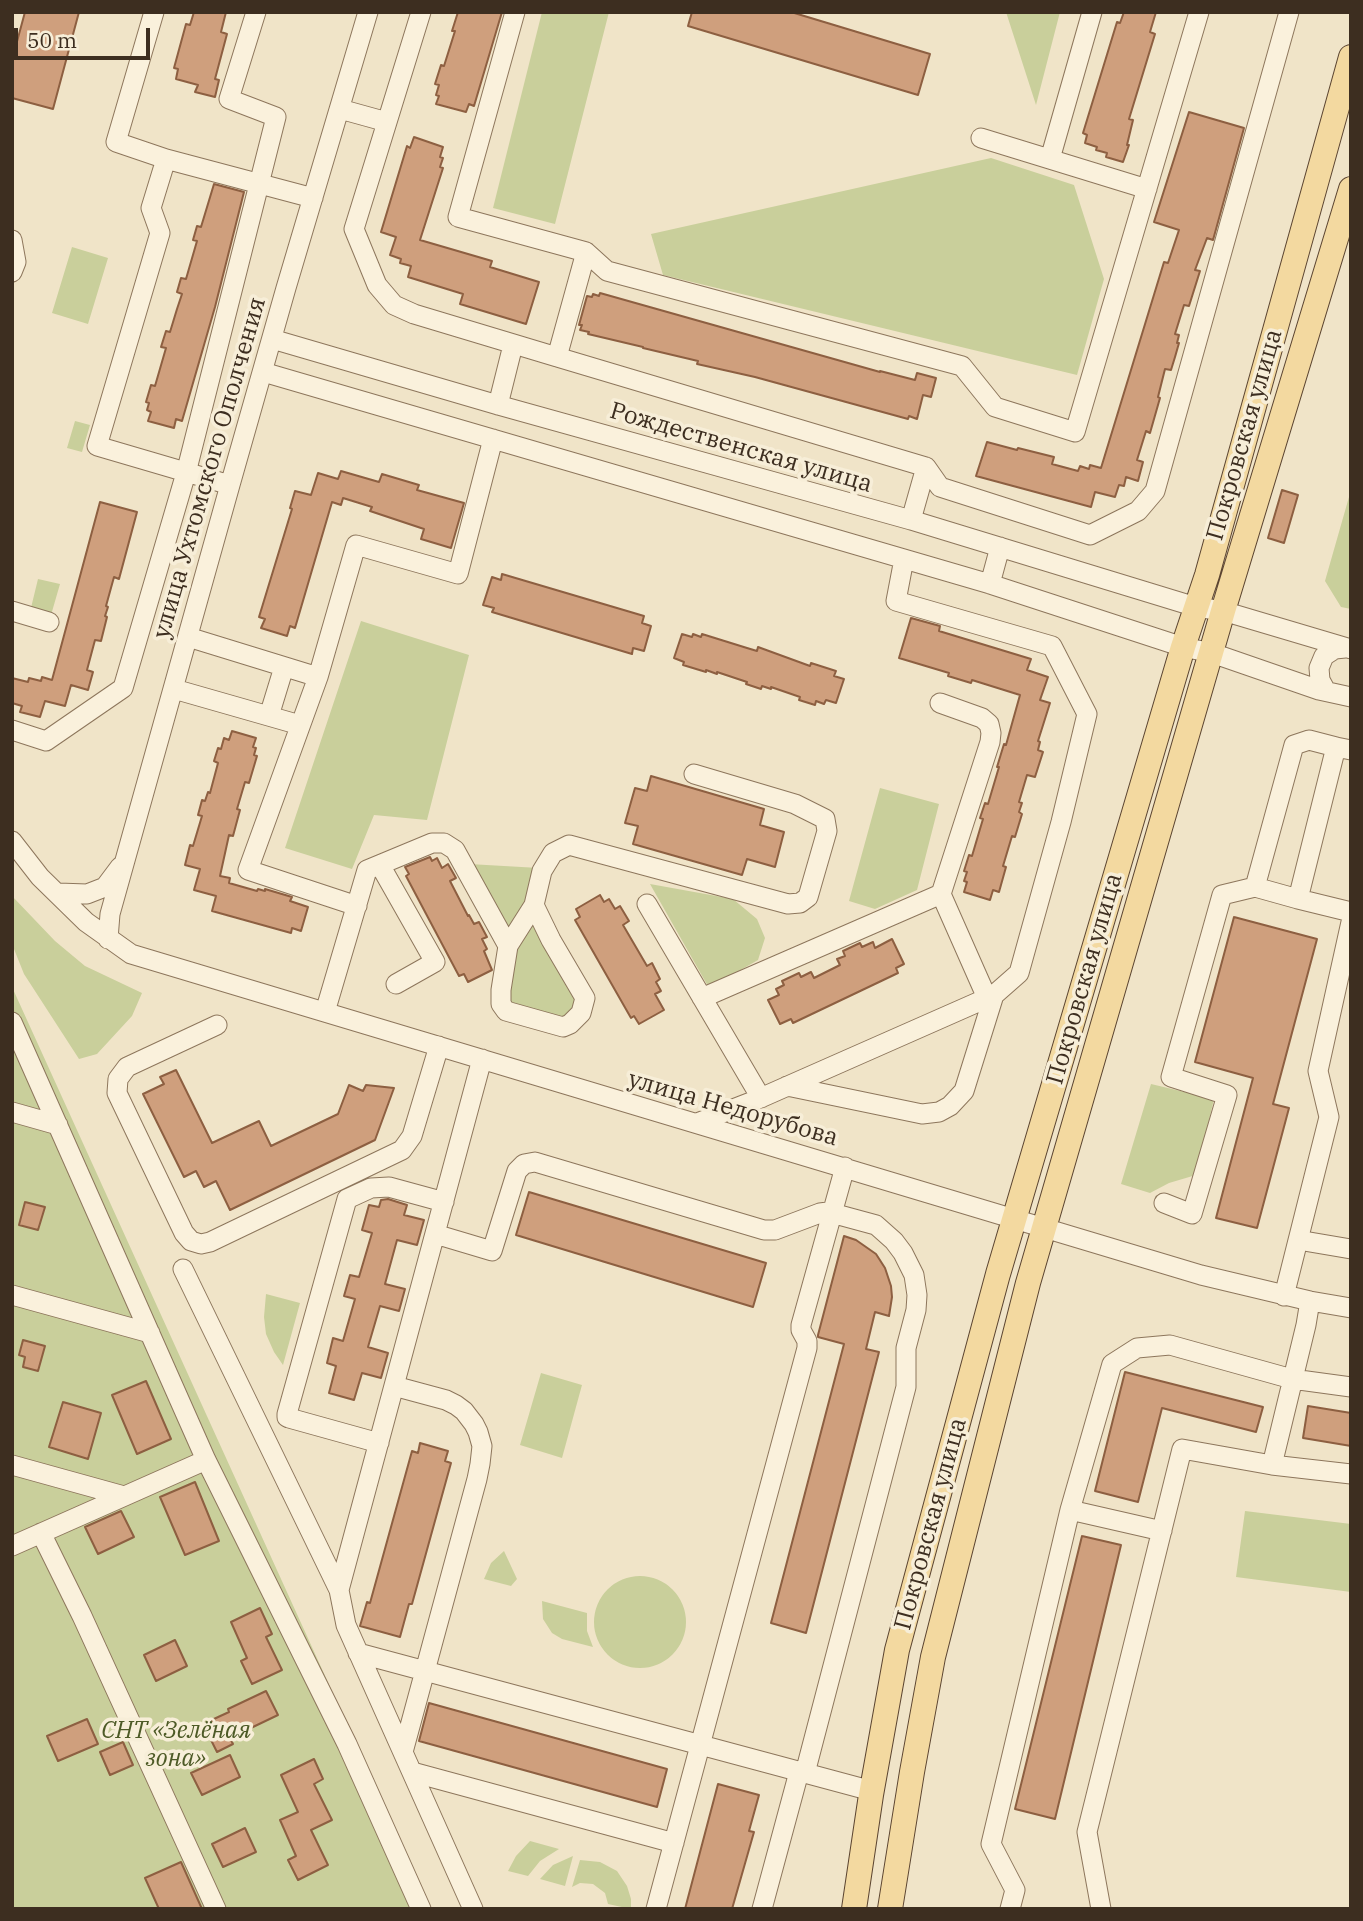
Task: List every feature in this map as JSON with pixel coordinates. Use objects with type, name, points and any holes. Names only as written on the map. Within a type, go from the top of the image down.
[{"type":"main road","name":"Покровская улица","points":[[854,1909],[897,1650],[994,1287],[1209,565],[1351,57]]},
{"type":"main road","name":"Покровская улица","points":[[890,1909],[933,1657],[1025,1296],[1223,611],[1351,189]]},
{"type":"street","points":[[154,12],[116,142],[166,159],[313,198]]},
{"type":"street","points":[[12,730],[46,741],[123,688],[186,473],[276,117],[229,99],[256,12]]},
{"type":"street","name":"улица Ухтомского Ополчения","points":[[108,939],[110,914],[230,485],[368,12]]},
{"type":"street","points":[[421,12],[354,229],[377,285],[394,305],[414,314],[513,345],[926,467],[940,487],[1090,535],[1138,511],[1155,491],[1289,12]]},
{"type":"street","points":[[515,12],[458,217],[586,252],[607,271],[962,366],[995,407],[1075,432],[1199,12]]},
{"type":"street","points":[[1050,159],[1092,12]]},
{"type":"street","points":[[340,109],[387,122]]},
{"type":"street","points":[[981,138],[1147,189]]},
{"type":"street","points":[[166,159],[151,208],[160,233],[97,446],[230,485]]},
{"type":"street","points":[[12,240],[16,262],[12,272]]},
{"type":"street","points":[[557,357],[586,252]]},
{"type":"street","name":"Рождественская улица","points":[[272,340],[911,520],[1196,607],[1223,611],[1348,648]]},
{"type":"street","points":[[498,405],[513,345]]},
{"type":"street","points":[[264,372],[990,584],[1183,648],[1212,653],[1351,697]]},
{"type":"street","points":[[357,906],[248,870],[318,677],[356,545],[458,573],[494,439]]},
{"type":"street","points":[[911,520],[926,467]]},
{"type":"street","points":[[990,584],[1000,547]]},
{"type":"street","points":[[697,1123],[761,1098],[991,997],[1019,973],[1061,822],[1087,714],[1052,646],[896,601],[904,559]]},
{"type":"street","points":[[12,611],[50,622]]},
{"type":"street","points":[[188,637],[318,677]]},
{"type":"street","points":[[1326,691],[1320,680],[1319,668],[1324,656],[1335,649],[1348,648]]},
{"type":"street","points":[[269,716],[284,667]]},
{"type":"street","points":[[174,689],[300,725]]},
{"type":"street","points":[[787,1086],[922,1114],[939,1112],[950,1106],[964,1091],[991,997],[941,894],[991,733],[989,724],[982,718],[940,702]]},
{"type":"street","points":[[1255,887],[1294,745],[1309,740],[1344,748],[1298,899]]},
{"type":"street","points":[[534,905],[585,998],[581,1013],[563,1027],[506,1011],[501,1004],[508,946],[534,905],[542,871],[553,853],[569,845],[788,904],[800,903],[808,897],[827,831],[825,819],[795,804],[694,774]]},
{"type":"street","name":"улица Недорубова","points":[[12,841],[40,877],[86,922],[131,954],[1201,1275],[1284,1296],[1351,1308]]},
{"type":"street","points":[[325,1012],[367,870],[432,843],[444,842],[455,850],[508,946]]},
{"type":"street","points":[[58,893],[87,894],[105,887],[125,861]]},
{"type":"street","points":[[380,864],[435,962],[396,984]]},
{"type":"street","points":[[1164,1203],[1192,1214],[1227,1095],[1171,1077],[1222,895],[1255,887],[1351,912]]},
{"type":"street","points":[[702,998],[941,894]]},
{"type":"street","points":[[648,904],[761,1098]]},
{"type":"street","points":[[1284,1296],[1329,1117],[1318,1071],[1351,922]]},
{"type":"street","points":[[12,1022],[206,1460],[347,1744],[421,1909]]},
{"type":"street","points":[[217,1025],[127,1068],[118,1079],[117,1093],[184,1233],[191,1241],[201,1244],[402,1150],[412,1136],[439,1046]]},
{"type":"street","points":[[339,1590],[482,1059]]},
{"type":"street","points":[[12,1112],[58,1125]]},
{"type":"street","points":[[435,1234],[492,1251],[517,1171],[524,1164],[536,1162],[764,1230],[775,1230],[820,1213],[833,1213],[876,1224],[894,1241],[911,1266],[916,1283],[916,1303],[906,1348],[906,1387],[802,1772],[762,1909]]},
{"type":"street","points":[[656,1909],[807,1349],[801,1325],[845,1167]]},
{"type":"street","points":[[287,1417],[347,1199],[371,1188],[389,1187],[444,1202]]},
{"type":"street","points":[[1298,1240],[1351,1249]]},
{"type":"street","points":[[183,1269],[339,1590],[344,1620],[473,1909]]},
{"type":"street","points":[[12,1295],[150,1333]]},
{"type":"street","points":[[1272,1465],[1310,1301]]},
{"type":"street","points":[[1010,1909],[1015,1890],[991,1844],[1070,1510],[1112,1364],[1137,1348],[1170,1345],[1292,1379],[1351,1387]]},
{"type":"street","points":[[394,1386],[456,1405],[474,1424],[481,1446],[480,1464],[403,1752]]},
{"type":"street","points":[[258,1423],[275,1416],[287,1417],[379,1443]]},
{"type":"street","points":[[1101,1909],[1087,1832],[1182,1449],[1272,1465],[1351,1474]]},
{"type":"street","points":[[12,1546],[206,1460]]},
{"type":"street","points":[[12,1465],[124,1496]]},
{"type":"street","points":[[1070,1510],[1161,1531]]},
{"type":"street","points":[[41,1533],[82,1616],[216,1909]]},
{"type":"street","points":[[358,1653],[872,1791]]},
{"type":"street","points":[[412,1772],[674,1843]]},
{"type":"green space","points":[[542,12],[609,12],[555,224],[493,208]]},
{"type":"green space","points":[[1006,12],[1060,12],[1036,105]]},
{"type":"green space","points":[[991,158],[1074,185],[1104,279],[1077,375],[663,275],[651,234]]},
{"type":"green space","points":[[72,247],[108,258],[88,324],[52,313]]},
{"type":"green space","points":[[75,421],[90,425],[82,452],[67,448]]},
{"type":"green space","points":[[1351,490],[1351,609],[1341,607],[1325,581]]},
{"type":"green space","points":[[38,579],[60,584],[49,622],[29,616]]},
{"type":"green space","points":[[361,621],[469,655],[427,820],[374,815],[352,869],[285,848]]},
{"type":"green space","points":[[880,788],[939,804],[917,890],[875,909],[849,901]]},
{"type":"green space","points":[[469,864],[539,868],[529,904],[508,935]]},
{"type":"green space","points":[[650,884],[733,899],[757,919],[765,938],[758,960],[709,988]]},
{"type":"green space","points":[[12,896],[55,941],[85,966],[142,993],[132,1016],[97,1054],[79,1059],[24,974],[12,944]]},
{"type":"green space","points":[[534,917],[580,998],[563,1021],[504,1003],[513,952]]},
{"type":"green space","name":"СНТ «Зелёная зона»","points":[[12,987],[431,1909],[12,1909]]},
{"type":"green space","points":[[1151,1084],[1214,1099],[1196,1175],[1169,1183],[1150,1193],[1121,1184]]},
{"type":"green space","points":[[266,1294],[300,1303],[283,1365],[266,1334]]},
{"type":"green space","points":[[541,1373],[582,1385],[562,1458],[520,1445]]},
{"type":"green space","points":[[1245,1511],[1351,1524],[1351,1592],[1236,1577]]},
{"type":"green space","points":[[504,1551],[517,1579],[511,1586],[484,1579],[491,1563]]},
{"type":"green space","points":[[640,1576],[658,1579],[673,1589],[683,1604],[686,1622],[683,1640],[673,1655],[658,1665],[640,1668],[622,1665],[607,1655],[597,1640],[594,1622],[597,1604],[607,1589],[622,1579]]},
{"type":"green space","points":[[542,1601],[587,1613],[587,1631],[593,1647],[562,1639],[552,1633],[543,1619]]},
{"type":"green space","points":[[530,1841],[559,1849],[540,1861],[528,1876],[508,1871],[516,1856]]},
{"type":"green space","points":[[573,1856],[565,1886],[540,1879],[553,1865]]},
{"type":"green space","points":[[580,1860],[600,1862],[617,1871],[627,1886],[631,1909],[608,1904],[605,1893],[593,1884],[580,1883],[572,1887]]},
{"type":"building","points":[[25,12],[79,12],[53,109],[12,98],[12,60]]},
{"type":"building","points":[[194,12],[226,12],[221,32],[227,34],[215,79],[219,80],[215,97],[195,92],[198,85],[176,79],[178,69],[174,68],[186,24],[190,25]]},
{"type":"building","points":[[458,12],[502,12],[474,106],[469,104],[466,112],[436,104],[439,85],[435,84],[441,65],[444,66]]},
{"type":"building","points":[[692,12],[791,12],[930,54],[918,95],[688,26]]},
{"type":"building","points":[[1124,12],[1156,12],[1150,32],[1155,34],[1129,119],[1133,120],[1123,162],[1106,157],[1107,153],[1085,143],[1087,135],[1083,133],[1117,22],[1120,23]]},
{"type":"building","points":[[1189,112],[1244,128],[1213,240],[1207,238],[1195,270],[1200,271],[1189,306],[1184,305],[1175,334],[1179,335],[1179,343],[1175,357],[1171,370],[1165,369],[1150,433],[1146,431],[1137,460],[1143,462],[1138,481],[1126,477],[1124,486],[1119,485],[1115,497],[1095,492],[1091,507],[976,476],[987,442],[1054,457],[1052,464],[1078,471],[1080,466],[1089,469],[1090,465],[1101,468],[1164,262],[1168,263],[1179,230],[1154,222]]},
{"type":"building","points":[[414,137],[443,147],[440,167],[443,168],[420,240],[492,261],[490,267],[539,282],[526,324],[460,304],[463,294],[408,277],[411,266],[400,263],[401,259],[390,255],[396,237],[381,232],[407,146],[410,148]]},
{"type":"building","points":[[214,184],[244,192],[182,421],[176,419],[174,428],[148,421],[151,412],[147,410],[149,403],[146,402],[151,385],[155,386],[166,348],[161,347],[166,331],[170,332],[182,294],[177,292],[181,278],[186,279],[197,241],[193,240],[197,226],[201,227]]},
{"type":"building","points":[[600,293],[880,372],[915,380],[917,373],[936,378],[931,397],[923,395],[917,419],[909,416],[908,419],[697,364],[698,361],[588,334],[589,332],[580,330],[582,325],[579,325],[587,296],[599,296]]},
{"type":"building","points":[[341,471],[379,482],[382,474],[419,485],[417,490],[464,503],[451,548],[421,539],[424,529],[370,511],[372,507],[343,498],[341,505],[332,502],[295,628],[290,626],[287,636],[261,628],[265,619],[259,617],[295,491],[311,495],[318,473],[338,479]]},
{"type":"building","points":[[1282,490],[1298,495],[1284,543],[1268,538]]},
{"type":"building","points":[[100,502],[137,512],[119,579],[114,577],[101,641],[95,640],[87,670],[93,672],[88,690],[71,685],[65,706],[45,701],[40,717],[20,712],[22,706],[12,703],[12,678],[28,682],[29,678],[41,681],[42,677],[52,680]]},
{"type":"building","points":[[502,574],[644,616],[642,623],[651,626],[644,651],[633,648],[632,654],[492,612],[494,608],[483,605],[492,577],[501,580]]},
{"type":"building","points":[[911,618],[940,626],[939,631],[1031,659],[1027,670],[1048,677],[1040,700],[1050,703],[1038,741],[1038,750],[1043,752],[1035,777],[1027,775],[1019,802],[1022,803],[1019,812],[1022,814],[1003,866],[1006,867],[999,892],[993,890],[990,900],[964,892],[967,872],[964,871],[969,855],[972,856],[983,819],[980,818],[985,803],[988,804],[1020,695],[972,680],[971,683],[948,676],[949,673],[899,658]]},
{"type":"building","points":[[682,634],[701,637],[702,634],[757,651],[758,647],[810,666],[811,663],[836,671],[834,676],[844,679],[836,703],[826,700],[824,704],[816,701],[815,705],[771,687],[762,686],[761,689],[717,672],[706,672],[683,665],[684,662],[674,658]]},
{"type":"building","points":[[232,731],[256,738],[253,747],[256,748],[254,755],[257,756],[249,783],[245,782],[237,809],[240,810],[233,836],[229,835],[220,876],[230,878],[229,883],[292,897],[290,901],[308,907],[301,931],[292,928],[291,933],[212,911],[216,896],[194,890],[200,869],[185,865],[202,816],[198,815],[202,800],[205,801],[208,792],[210,793],[218,763],[214,761],[218,748],[221,749],[224,738],[229,740]]},
{"type":"building","points":[[651,776],[764,809],[760,825],[784,832],[775,867],[747,859],[742,875],[633,844],[638,826],[625,823],[635,788],[647,791]]},
{"type":"building","points":[[430,857],[432,861],[437,858],[442,868],[448,864],[456,878],[450,881],[468,916],[474,924],[479,922],[487,937],[482,939],[492,970],[468,982],[464,974],[459,976],[406,876],[409,874],[405,867]]},
{"type":"building","points":[[600,895],[604,902],[609,899],[615,909],[620,906],[629,921],[623,925],[647,966],[652,963],[660,979],[656,982],[661,991],[655,994],[664,1010],[639,1024],[634,1016],[631,1018],[575,920],[580,917],[576,909]]},
{"type":"building","points":[[1234,917],[1317,939],[1273,1104],[1289,1108],[1257,1228],[1216,1218],[1253,1078],[1195,1062]]},
{"type":"building","points":[[892,939],[904,964],[896,968],[898,973],[793,1023],[791,1019],[780,1024],[768,1000],[779,995],[776,989],[784,985],[782,981],[799,973],[801,977],[811,972],[814,978],[840,965],[837,959],[845,956],[843,951],[860,943],[862,947],[873,942],[875,948]]},
{"type":"building","points":[[176,1070],[212,1143],[259,1121],[271,1146],[338,1114],[349,1085],[363,1091],[366,1085],[394,1088],[375,1140],[230,1210],[216,1181],[204,1187],[196,1171],[184,1177],[143,1094],[164,1084],[160,1077]]},
{"type":"building","points":[[529,1192],[766,1263],[753,1307],[516,1235]]},
{"type":"building","points":[[388,1199],[407,1205],[404,1215],[424,1220],[417,1245],[397,1240],[385,1284],[405,1289],[399,1311],[380,1306],[368,1347],[388,1353],[381,1378],[362,1373],[354,1400],[329,1393],[336,1366],[327,1363],[333,1338],[343,1341],[355,1299],[344,1296],[350,1275],[359,1277],[372,1233],[362,1230],[369,1205],[379,1207],[381,1200]]},
{"type":"building","points":[[25,1202],[45,1207],[38,1230],[19,1225]]},
{"type":"building","points":[[844,1236],[856,1240],[876,1254],[885,1268],[892,1297],[889,1316],[875,1312],[866,1349],[879,1352],[806,1633],[771,1623],[844,1344],[818,1335]]},
{"type":"building","points":[[23,1340],[45,1346],[38,1371],[23,1367],[25,1357],[19,1355]]},
{"type":"building","points":[[1125,1372],[1263,1407],[1256,1432],[1162,1408],[1138,1502],[1095,1491]]},
{"type":"building","points":[[146,1381],[171,1439],[137,1454],[112,1395]]},
{"type":"building","points":[[63,1402],[101,1413],[88,1459],[49,1447]]},
{"type":"building","points":[[1308,1406],[1351,1413],[1351,1446],[1303,1438]]},
{"type":"building","points":[[420,1443],[448,1451],[445,1461],[451,1463],[412,1604],[409,1604],[400,1637],[360,1626],[367,1602],[370,1603],[412,1451],[418,1453]]},
{"type":"building","points":[[195,1482],[219,1541],[185,1555],[160,1497]]},
{"type":"building","points":[[121,1511],[134,1537],[98,1554],[85,1527]]},
{"type":"building","points":[[1082,1536],[1121,1545],[1055,1819],[1015,1809]]},
{"type":"building","points":[[260,1608],[272,1634],[266,1637],[282,1670],[252,1684],[241,1661],[247,1658],[231,1622]]},
{"type":"building","points":[[175,1640],[187,1666],[156,1681],[144,1655]]},
{"type":"building","points":[[266,1691],[278,1715],[230,1738],[233,1744],[217,1752],[203,1724]]},
{"type":"building","points":[[429,1703],[667,1769],[657,1807],[419,1741]]},
{"type":"building","points":[[87,1719],[98,1744],[58,1761],[47,1736]]},
{"type":"building","points":[[123,1742],[133,1765],[110,1775],[100,1752]]},
{"type":"building","points":[[230,1755],[240,1777],[202,1795],[191,1773]]},
{"type":"building","points":[[314,1759],[323,1779],[314,1784],[332,1820],[311,1830],[328,1865],[298,1880],[288,1860],[296,1856],[280,1820],[298,1812],[281,1775]]},
{"type":"building","points":[[718,1784],[759,1795],[749,1831],[754,1832],[732,1909],[685,1909]]},
{"type":"building","points":[[245,1828],[256,1852],[223,1867],[212,1844]]},
{"type":"building","points":[[181,1862],[202,1909],[159,1909],[145,1878]]}]
